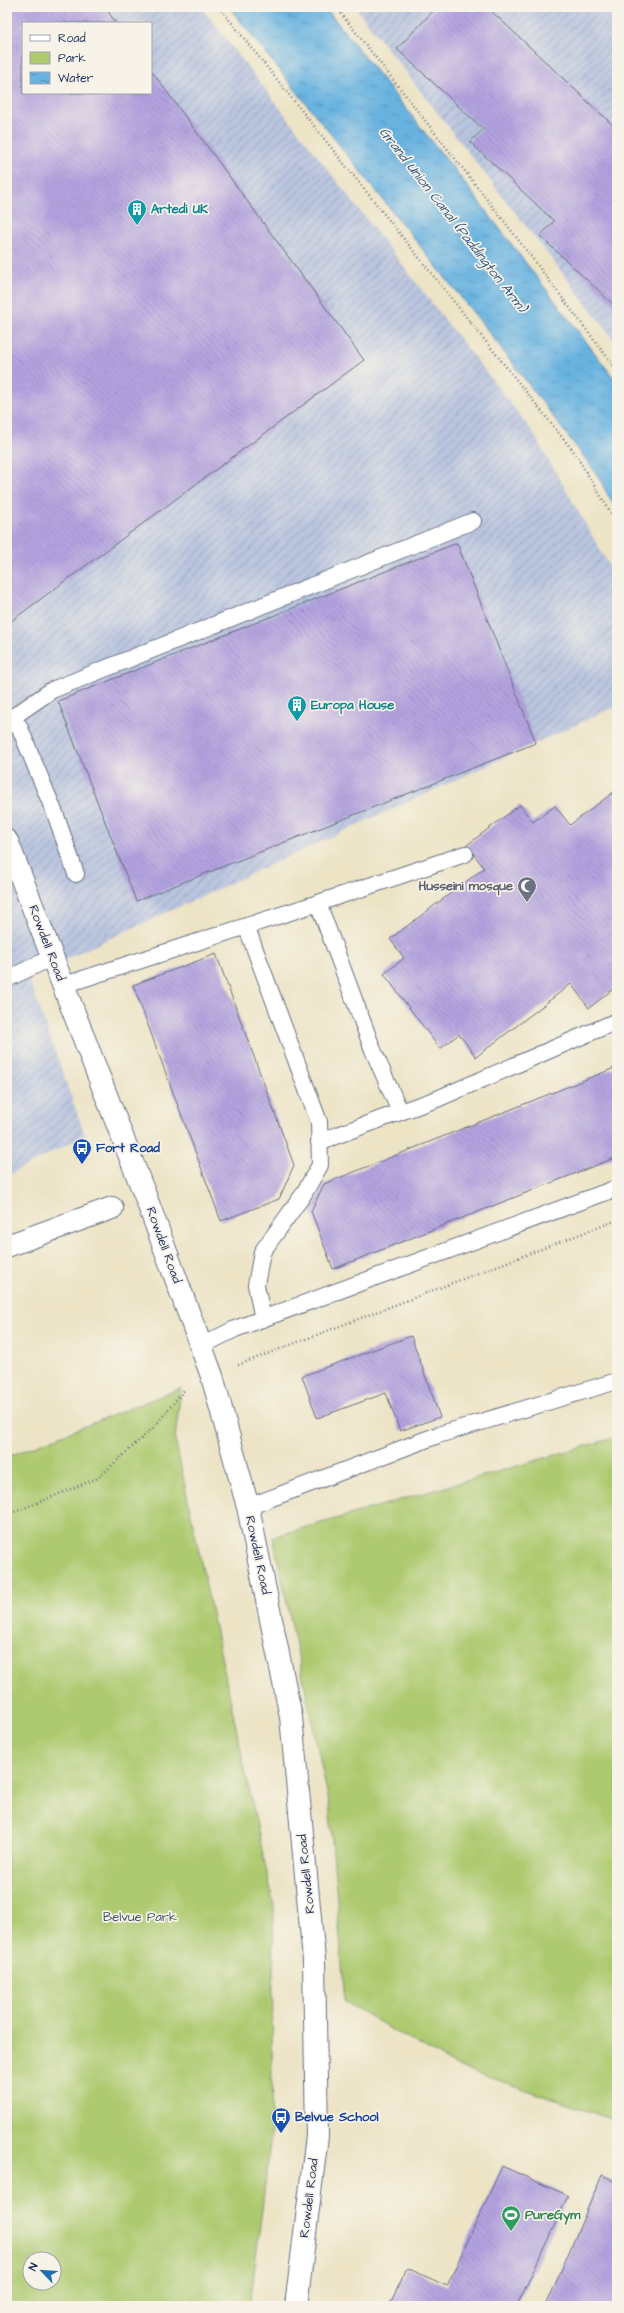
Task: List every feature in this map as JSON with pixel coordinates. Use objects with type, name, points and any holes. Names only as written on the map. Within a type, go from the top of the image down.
[{"type":"street","name":"Rowdell Road","points":[[7,841],[146,1195],[212,1376],[248,1507],[291,1717],[314,1960],[316,2136],[296,2306]]},
{"type":"street","points":[[7,1246],[112,1208]]},
{"type":"lane","points":[[7,722],[52,690],[473,521]]},
{"type":"lane","points":[[7,722],[19,726],[56,816],[76,874]]},
{"type":"lane","points":[[64,985],[247,928],[465,854]]},
{"type":"lane","points":[[318,903],[373,1050],[400,1112]]},
{"type":"lane","points":[[247,928],[319,1122],[320,1165],[303,1196],[262,1252],[256,1285],[263,1319]]},
{"type":"lane","points":[[7,979],[53,958]]},
{"type":"lane","points":[[319,1142],[437,1099],[617,1021]]},
{"type":"lane","points":[[201,1346],[263,1319],[617,1188]]},
{"type":"lane","points":[[248,1507],[438,1435],[617,1380]]},
{"type":"path","points":[[219,7],[574,452],[617,523]]},
{"type":"path","points":[[336,7],[495,208],[617,370]]},
{"type":"path","points":[[236,1366],[617,1220]]},
{"type":"path","points":[[7,1515],[98,1478],[155,1426],[190,1383]]},
{"type":"shaded area","points":[[7,7],[201,7],[532,431],[617,579],[617,706],[28,976],[85,1135],[7,1176]]},
{"type":"shaded area","points":[[355,7],[617,7],[617,345],[609,333]]},
{"type":"green space","name":"Belvue Park","points":[[181,1388],[175,1439],[274,1906],[271,2135],[250,2306],[7,2306],[7,1457]]},
{"type":"green space","points":[[617,1437],[617,2121],[454,2065],[345,2002],[329,1802],[273,1537]]},
{"type":"water","name":"Grand Union Canal (Paddington Arm)","points":[[229,7],[325,7],[454,169],[617,382],[617,511],[596,473],[491,335]]},
{"type":"building","name":"Artedi UK","points":[[7,7],[105,7],[115,22],[22,22],[22,94],[152,94],[152,71],[364,360],[7,624]]},
{"type":"building","points":[[437,7],[468,7],[474,12],[479,7],[487,7],[617,129],[617,308],[540,236],[554,221],[470,142],[483,129],[397,49]]},
{"type":"building","name":"Europa House","points":[[457,543],[536,743],[136,901],[58,701]]},
{"type":"building","name":"Husseini mosque","points":[[615,791],[617,986],[589,1008],[571,984],[476,1057],[459,1034],[440,1049],[384,974],[404,958],[390,939],[484,868],[467,845],[520,805],[533,822],[555,806],[570,825]]},
{"type":"building","points":[[216,954],[294,1165],[279,1199],[221,1221],[133,985]]},
{"type":"building","points":[[617,1067],[617,1157],[333,1269],[311,1211],[324,1184]]},
{"type":"building","points":[[411,1336],[440,1417],[400,1431],[386,1393],[317,1418],[302,1376]]},
{"type":"building","name":"PureGym","points":[[502,2166],[568,2196],[517,2306],[389,2306],[407,2268],[447,2286]]},
{"type":"building","points":[[602,2175],[617,2182],[617,2306],[546,2306]]},
{"type":"place","name":"Artedi UK","points":[[137,226]]},
{"type":"place","name":"Europa House","points":[[297,722]]},
{"type":"place","name":"Husseini mosque","points":[[527,903]]},
{"type":"place","name":"Fort Road","points":[[82,1165]]},
{"type":"place","name":"Belvue School","points":[[281,2134]]},
{"type":"place","name":"PureGym","points":[[511,2232]]}]
